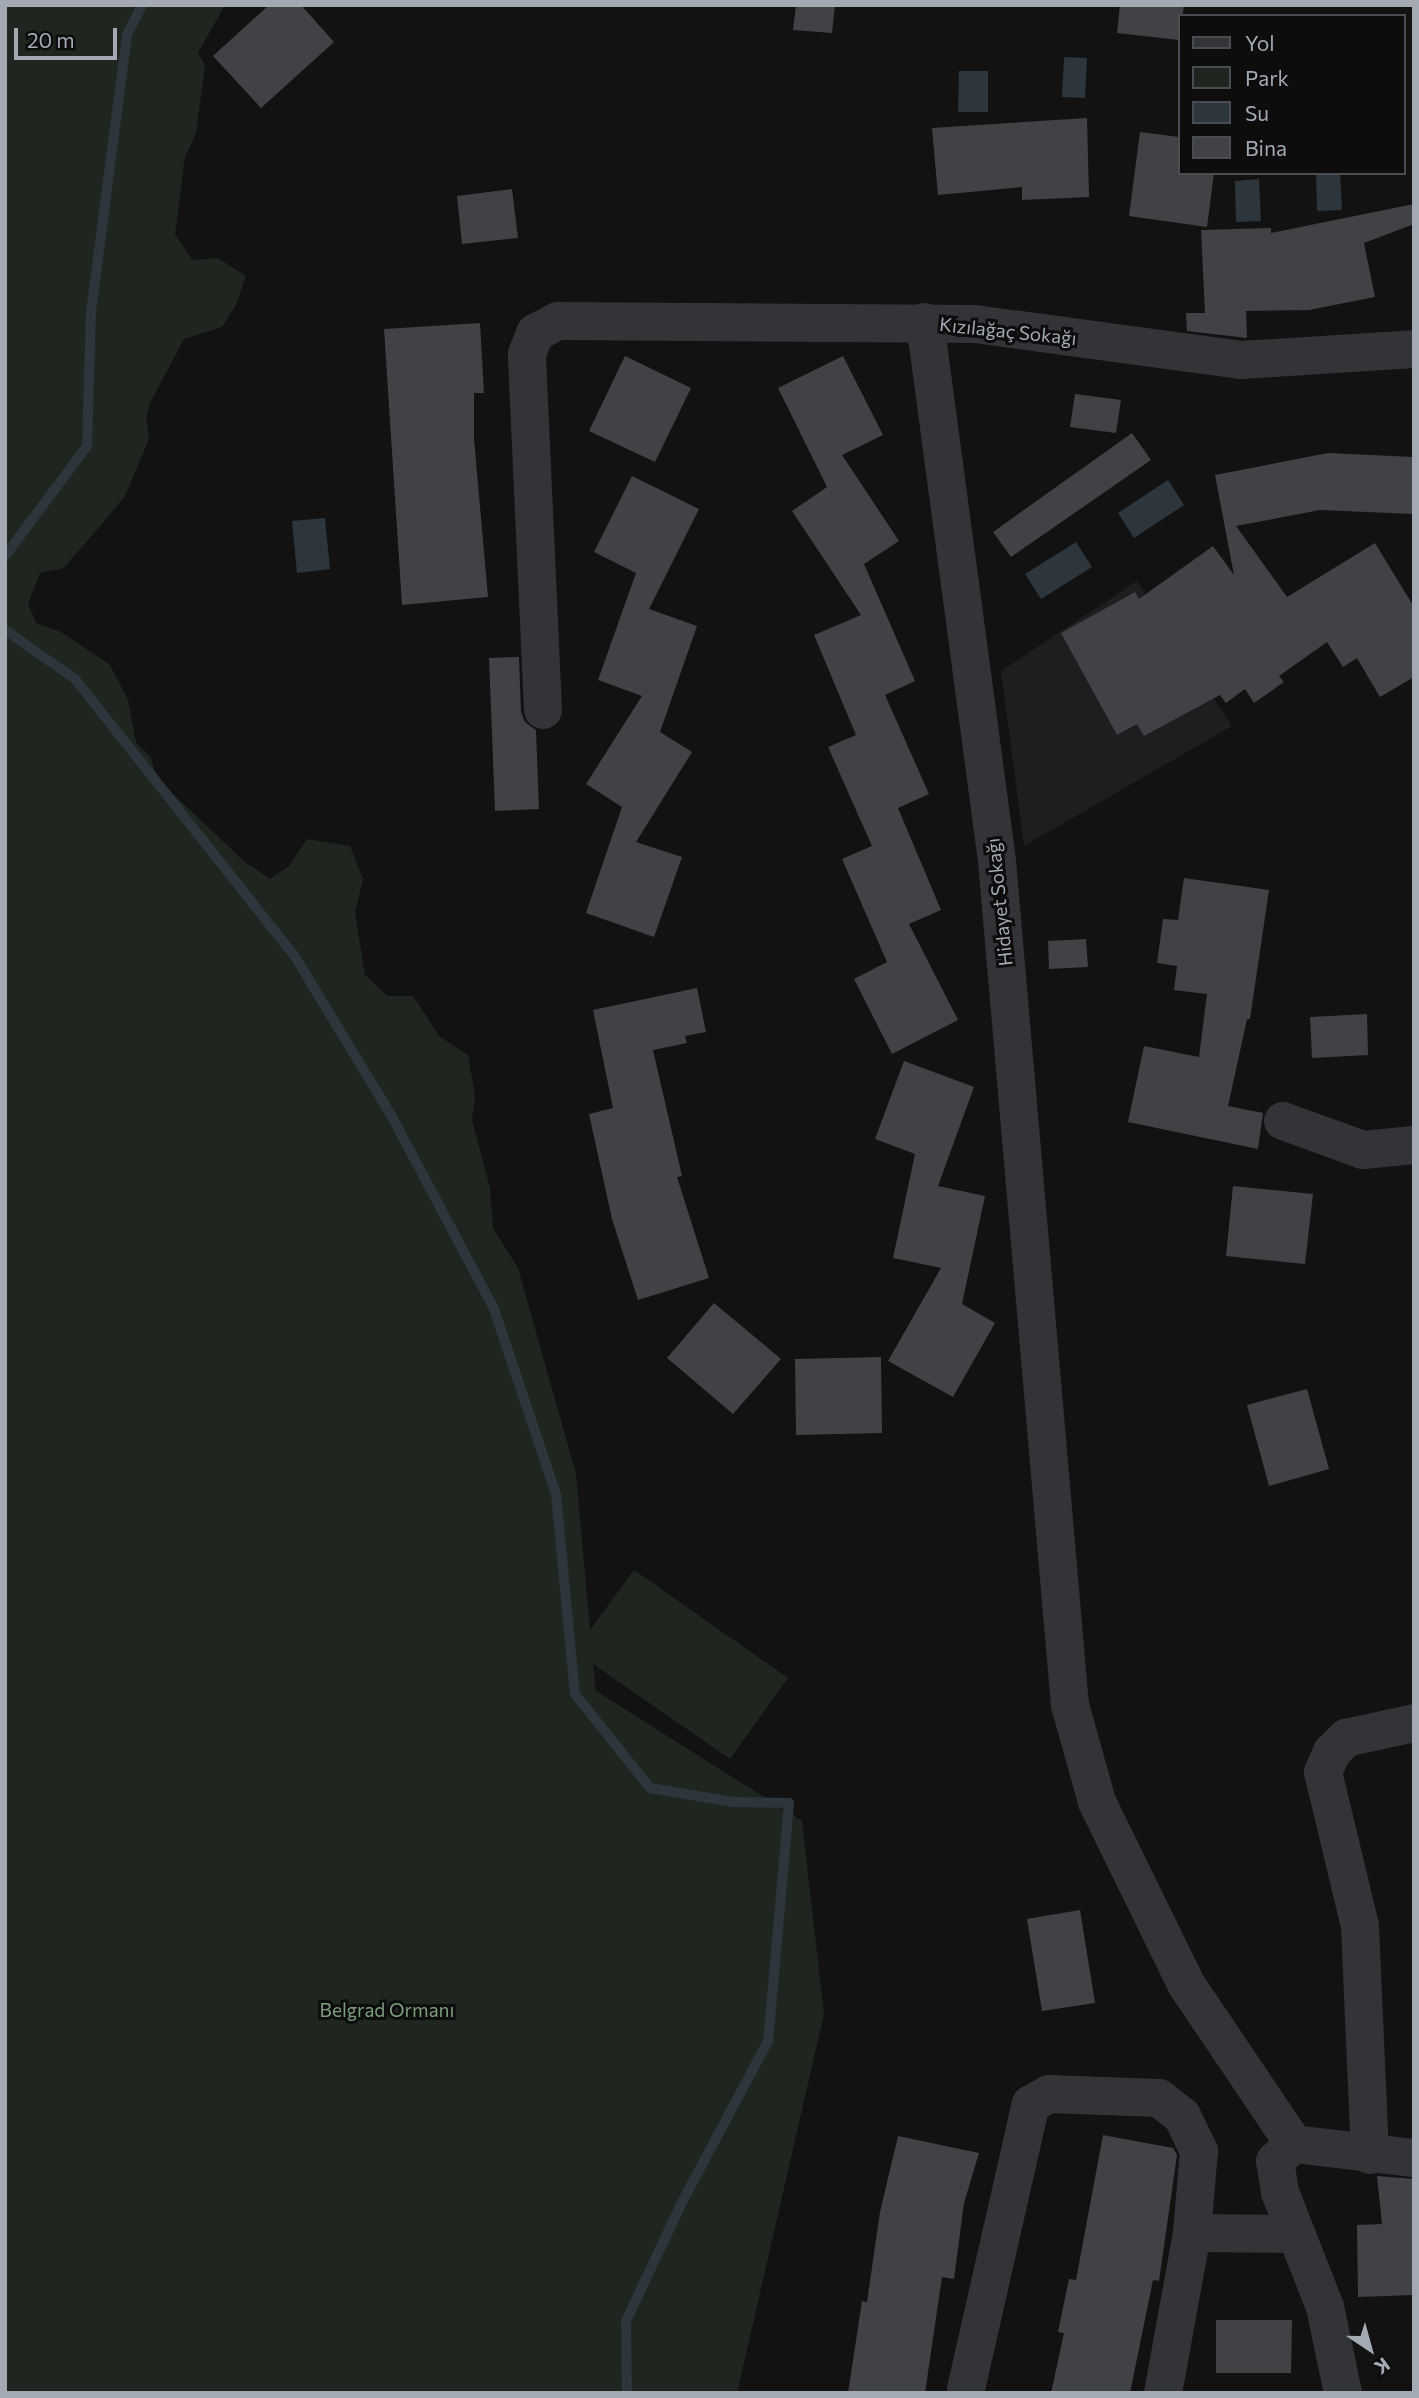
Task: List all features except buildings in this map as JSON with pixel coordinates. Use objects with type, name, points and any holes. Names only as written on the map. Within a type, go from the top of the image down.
[{"type":"street","name":"Kızılağaç Sokağı","points":[[543,710],[527,354],[535,333],[558,321],[975,324],[1241,360],[1414,349]]},
{"type":"street","name":"Hidayet Sokağı","points":[[925,322],[996,861],[1070,1705],[1097,1802],[1186,1984],[1294,2144]]},
{"type":"street","points":[[1283,1121],[1363,1150],[1414,1145]]},
{"type":"street","points":[[1370,2155],[1360,1926],[1323,1772],[1332,1752],[1346,1738],[1414,1723]]},
{"type":"street","points":[[966,2389],[1031,2104],[1049,2094],[1159,2098],[1182,2116],[1199,2151],[1192,2232],[1163,2393]]},
{"type":"street","points":[[1343,2393],[1325,2307],[1280,2192],[1275,2161],[1294,2144],[1370,2155],[1414,2158]]},
{"type":"street","points":[[1192,2232],[1296,2234]]},
{"type":"shaded area","points":[[1137,581],[1232,726],[1024,846],[1001,671]]},
{"type":"green space","name":"Belgrad Ormanı","points":[[5,5],[225,5],[198,53],[205,65],[196,133],[185,157],[175,234],[192,260],[218,258],[246,276],[236,305],[222,327],[184,339],[151,401],[146,417],[149,439],[124,498],[64,568],[40,573],[28,604],[36,623],[61,632],[110,665],[128,700],[136,742],[151,758],[157,779],[245,862],[270,879],[289,866],[307,839],[350,846],[363,879],[355,913],[365,975],[388,996],[413,996],[440,1037],[468,1055],[475,1096],[472,1120],[490,1188],[493,1228],[518,1268],[576,1474],[590,1630],[634,1570],[788,1678],[730,1759],[593,1664],[596,1691],[802,1821],[824,2014],[737,2393],[5,2393]]},
{"type":"water","points":[[1064,57],[1087,58],[1085,98],[1062,97]]},
{"type":"water","points":[[959,71],[988,71],[988,112],[958,112]]},
{"type":"water","points":[[1316,175],[1340,175],[1342,210],[1317,211]]},
{"type":"water","points":[[1259,179],[1261,221],[1236,222],[1235,181]]},
{"type":"water","points":[[1168,480],[1184,505],[1134,538],[1118,513]]},
{"type":"water","points":[[325,518],[330,569],[297,573],[292,521]]},
{"type":"water","points":[[1076,542],[1092,567],[1041,599],[1025,574]]},
{"type":"waterway","points":[[5,556],[87,446],[91,312],[127,35],[142,5]]},
{"type":"waterway","points":[[5,630],[75,679],[294,955],[391,1115],[494,1309],[556,1494],[575,1694],[650,1788],[733,1802],[789,1803],[768,2041],[683,2200],[626,2321],[627,2393]]}]
